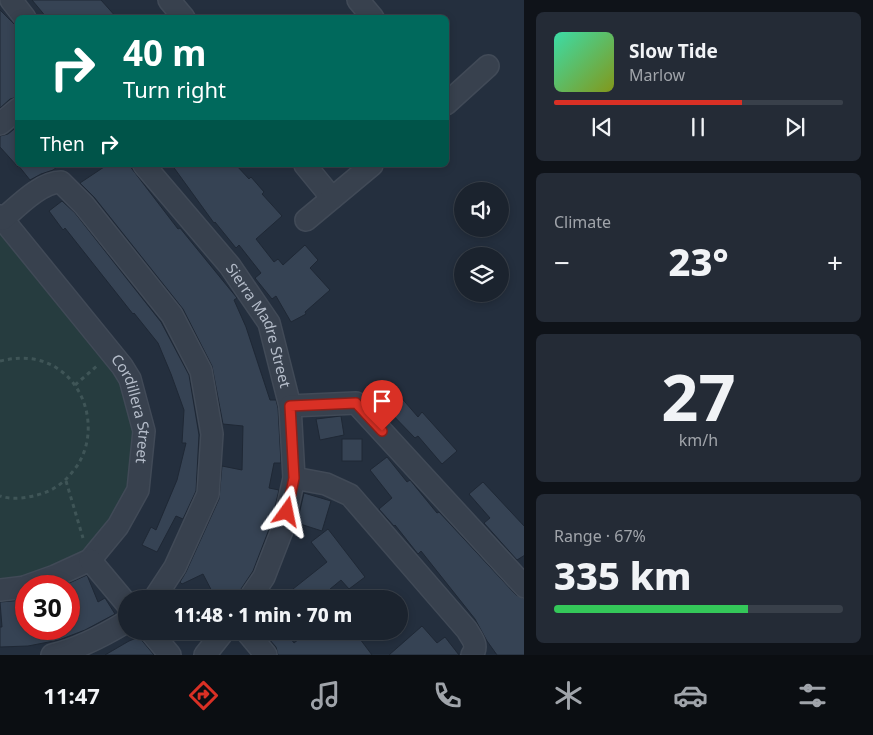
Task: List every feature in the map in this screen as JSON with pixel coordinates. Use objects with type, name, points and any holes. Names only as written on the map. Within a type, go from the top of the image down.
[{"type":"street","points":[[11,0],[23,15]]},
{"type":"street","points":[[169,0],[182,15]]},
{"type":"street","points":[[358,0],[370,15]]},
{"type":"street","points":[[449,101],[488,66]]},
{"type":"street","points":[[0,124],[15,112]]},
{"type":"street","name":"Sierra Madre Street","points":[[146,167],[230,266],[269,323],[290,406],[294,478],[283,528],[264,577],[255,590]]},
{"type":"street","points":[[307,167],[332,198]]},
{"type":"street","points":[[306,220],[370,167]]},
{"type":"street","points":[[1,217],[44,185],[61,182],[84,205],[172,315],[201,372],[212,434],[208,494],[175,567],[160,590]]},
{"type":"street","name":"Cordillera Street","points":[[1,217],[112,353],[130,379],[144,430],[138,490],[118,526],[90,560],[57,575]]},
{"type":"street","points":[[290,406],[356,403],[524,587]]},
{"type":"street","points":[[294,478],[326,484],[350,495],[466,630],[475,643],[476,648],[472,655]]},
{"type":"street","points":[[90,560],[118,594]]},
{"type":"street","name":"Cordillera Street","points":[[0,590],[15,588]]},
{"type":"street","points":[[52,655],[79,646],[118,626]]},
{"type":"street","points":[[158,640],[170,655]]},
{"type":"street","points":[[205,655],[217,640]]},
{"type":"street","points":[[254,640],[266,655]]},
{"type":"path","points":[[75,385],[112,353]]},
{"type":"path","points":[[0,361],[16,358],[39,360],[59,370],[75,385],[87,408],[90,434],[82,460],[66,481],[47,493],[25,498],[0,496]]},
{"type":"path","points":[[66,481],[90,560]]},
{"type":"green space","points":[[0,222],[125,378],[140,430],[126,503],[78,558],[29,575],[15,575],[14,580],[0,579]]},
{"type":"building","points":[[32,0],[101,0],[114,15],[44,15]]},
{"type":"building","points":[[0,10],[15,25],[15,98],[10,99],[0,108]]},
{"type":"building","points":[[15,128],[15,164],[0,147],[0,136],[8,134]]},
{"type":"building","points":[[20,167],[57,167],[53,170],[30,180]]},
{"type":"building","points":[[104,167],[131,167],[178,229],[180,228],[237,298],[234,300],[246,327],[270,400],[276,400],[281,463],[274,463],[269,488],[279,490],[271,524],[253,571],[240,590],[211,590],[203,574],[182,584],[180,582],[219,499],[222,466],[242,470],[243,426],[223,424],[212,366],[183,309],[94,197],[80,183]]},
{"type":"building","points":[[173,167],[238,167],[249,179],[251,177],[264,192],[262,194],[282,216],[256,239],[274,262],[278,259],[283,265],[305,245],[318,260],[310,268],[330,290],[305,312],[306,314],[291,322],[276,296],[272,299],[255,278],[261,273],[239,245],[236,248],[214,223]]},
{"type":"building","points":[[62,201],[75,213],[161,322],[189,375],[199,435],[196,491],[183,519],[176,516],[157,552],[142,545],[151,527],[156,530],[177,480],[186,443],[182,443],[184,410],[158,343],[65,228],[63,230],[49,211]]},
{"type":"building","points":[[399,395],[418,417],[422,412],[457,451],[442,464],[418,436],[415,438],[385,407]]},
{"type":"building","points":[[341,416],[344,435],[320,440],[316,419]]},
{"type":"building","points":[[342,439],[362,439],[362,461],[342,461]]},
{"type":"building","points":[[387,457],[407,482],[410,480],[437,513],[439,512],[516,595],[524,599],[524,655],[497,655],[475,619],[421,551],[418,554],[395,525],[379,509],[392,498],[370,470]]},
{"type":"building","points":[[483,482],[524,526],[524,556],[517,560],[484,523],[490,518],[469,494]]},
{"type":"building","points":[[304,493],[331,501],[322,531],[297,523]]},
{"type":"building","points":[[328,529],[365,577],[349,589],[341,580],[329,590],[294,590],[327,562],[311,542]]},
{"type":"building","points":[[87,575],[98,602],[105,598],[115,614],[80,632],[80,578]]},
{"type":"building","points":[[15,601],[15,640],[59,640],[28,646],[0,647],[0,627],[2,627],[0,602]]},
{"type":"building","points":[[422,626],[437,643],[445,637],[459,655],[389,655]]},
{"type":"building","points":[[142,640],[154,655],[105,655],[129,641]]},
{"type":"building","points":[[270,640],[292,640],[294,643],[298,640],[361,640],[372,655],[278,655],[276,647]]},
{"type":"route","points":[[287,512],[294,478],[290,406],[356,403],[382,431]]}]
